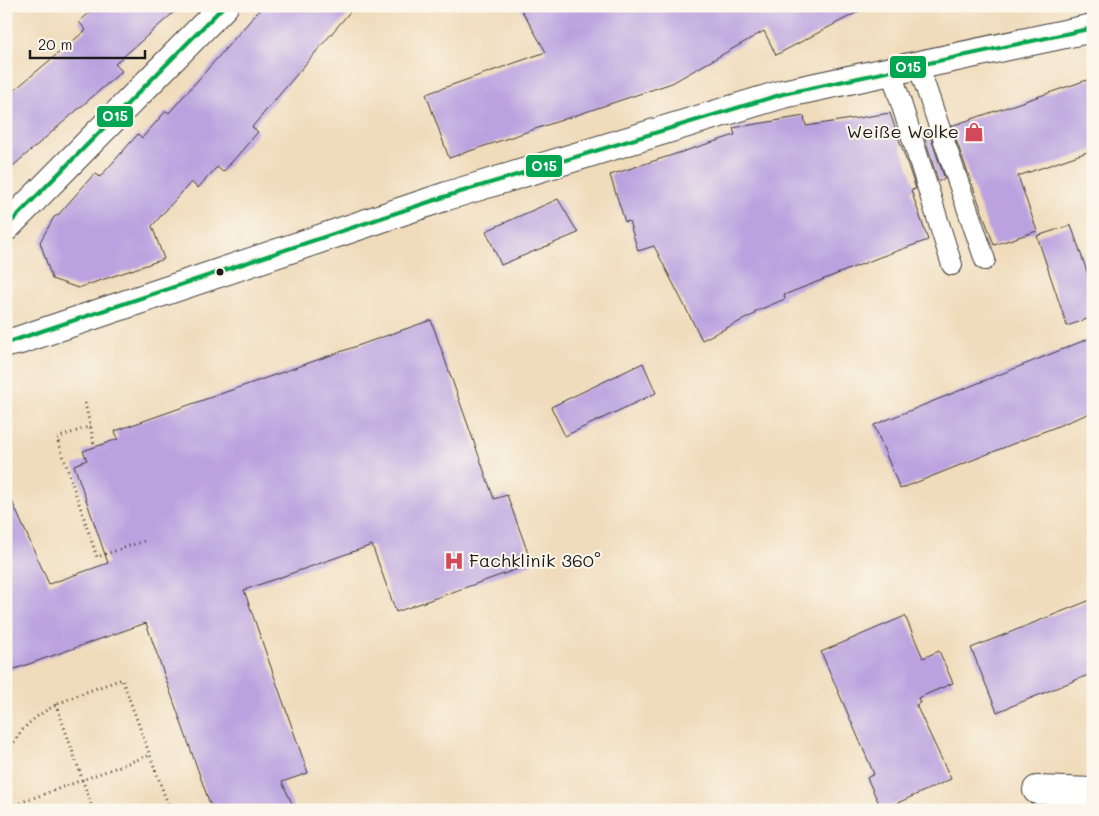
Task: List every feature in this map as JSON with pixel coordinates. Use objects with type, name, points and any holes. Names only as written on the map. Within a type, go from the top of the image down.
[{"type":"street","points":[[6,227],[224,6]]},
{"type":"street","points":[[6,343],[17,341],[466,190],[783,94],[1093,28]]},
{"type":"street","points":[[1037,790],[1093,792]]},
{"type":"lane","points":[[918,65],[985,260]]},
{"type":"lane","points":[[891,71],[952,265]]},
{"type":"path","points":[[85,403],[95,447]]},
{"type":"path","points":[[91,426],[57,438],[97,557],[147,540]]},
{"type":"path","points":[[6,766],[9,750],[29,723],[56,704],[122,679],[170,810]]},
{"type":"path","points":[[56,704],[93,810]]},
{"type":"path","points":[[6,808],[150,755]]},
{"type":"building","points":[[97,6],[181,6],[115,64],[122,71],[6,172],[6,97],[86,30],[79,22]]},
{"type":"building","points":[[263,6],[355,6],[252,127],[258,132],[223,172],[217,167],[198,188],[191,182],[152,226],[164,259],[78,288],[52,279],[40,242],[54,217],[58,215],[95,173],[100,177],[138,134],[142,138],[166,111],[169,113]]},
{"type":"building","points":[[519,6],[869,6],[776,55],[764,31],[672,83],[449,158],[426,94],[546,52]]},
{"type":"building","points":[[1093,78],[1093,150],[1018,176],[1037,231],[994,245],[951,126]]},
{"type":"building","points":[[890,113],[916,189],[911,190],[928,240],[784,295],[785,299],[754,312],[755,314],[702,340],[654,246],[638,251],[629,221],[625,222],[610,175],[735,135],[733,128],[804,116],[806,126]]},
{"type":"building","points":[[929,133],[945,179],[938,181],[924,135]]},
{"type":"building","points":[[558,199],[578,233],[501,265],[486,231]]},
{"type":"building","points":[[1071,225],[1093,289],[1093,317],[1067,326],[1037,236]]},
{"type":"building","name":"Fachklinik 360°","points":[[431,320],[494,499],[507,495],[532,564],[396,612],[372,545],[244,590],[308,773],[282,782],[295,810],[212,810],[146,623],[6,672],[6,488],[49,584],[108,563],[74,465],[87,460],[83,451],[118,439],[115,431]]},
{"type":"building","points":[[1093,337],[1093,412],[900,489],[874,425]]},
{"type":"building","points":[[643,363],[656,393],[565,436],[551,407]]},
{"type":"building","points":[[1093,599],[1093,673],[997,712],[971,648]]},
{"type":"building","points":[[905,616],[923,658],[939,651],[953,683],[918,698],[920,703],[916,705],[951,779],[882,810],[867,778],[874,774],[821,652]]},
{"type":"transit line","name":"O15","points":[[6,227],[224,6]]},
{"type":"transit line","name":"O15","points":[[6,343],[447,196],[783,94],[1093,28]]},
{"type":"place","name":"Weiße Wolke","points":[[974,132]]},
{"type":"place","name":"Fachklinik 360°","points":[[454,561]]}]
